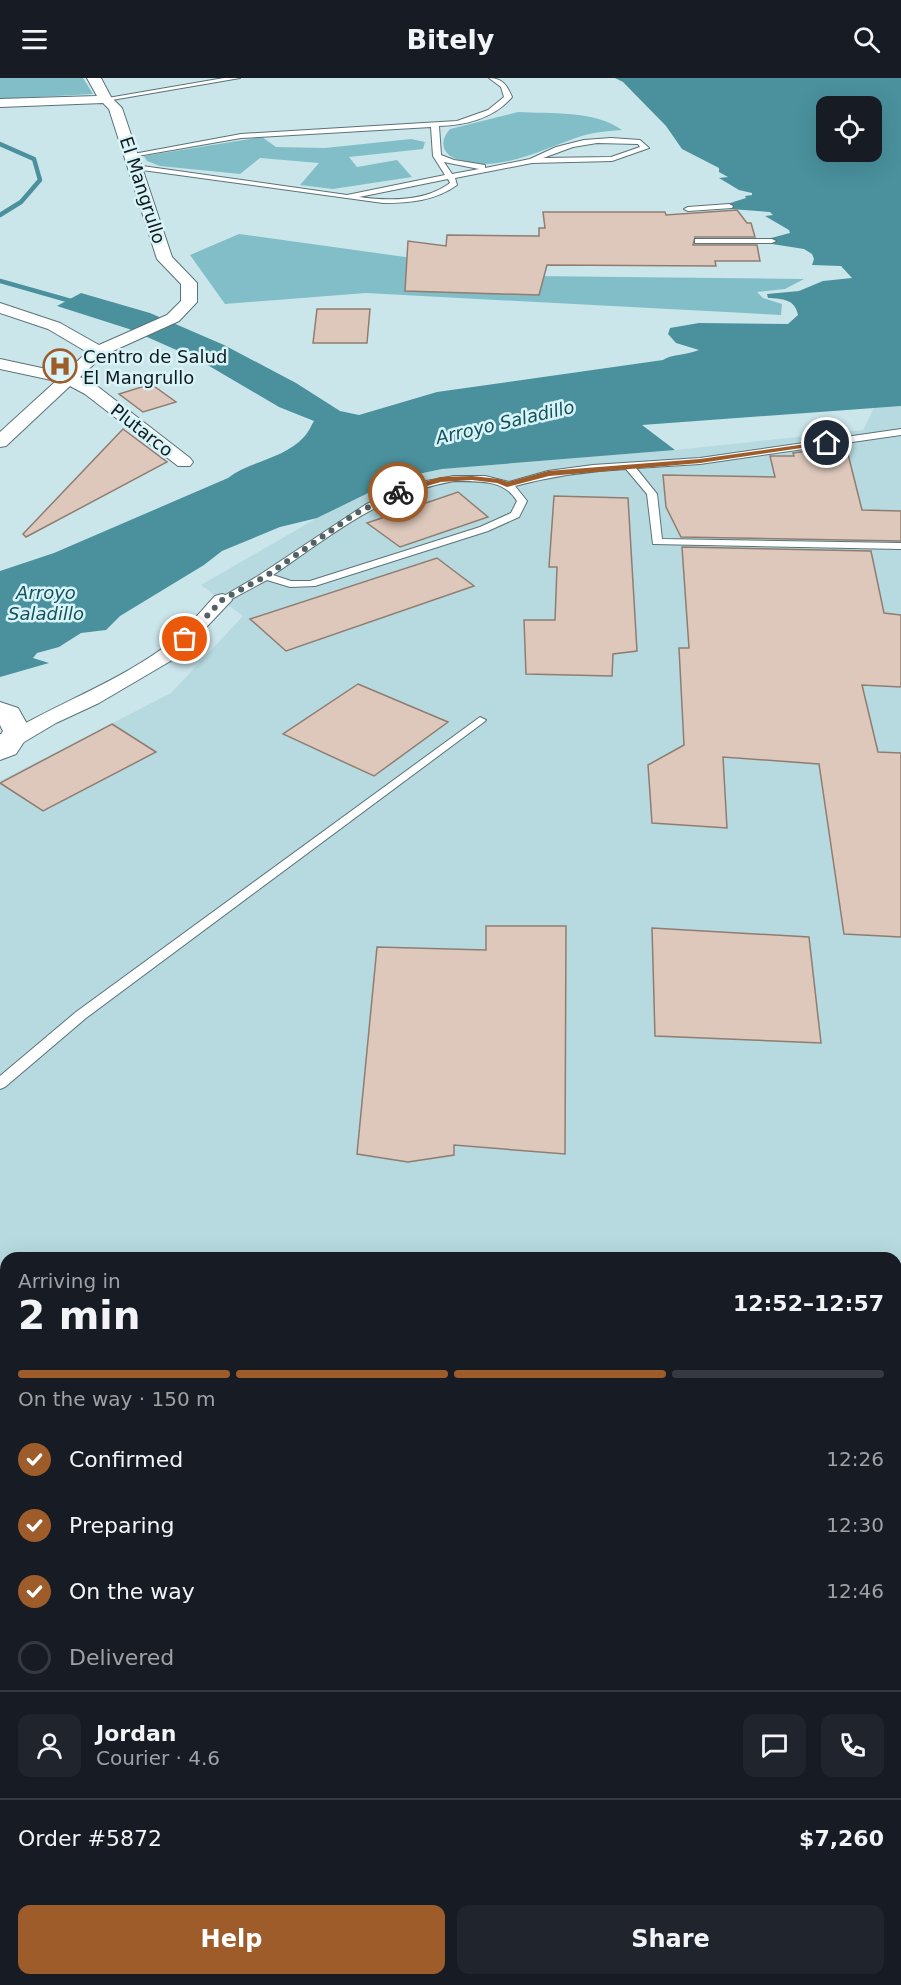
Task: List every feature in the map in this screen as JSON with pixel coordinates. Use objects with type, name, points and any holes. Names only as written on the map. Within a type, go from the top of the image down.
[{"type":"street","name":"El Mangrullo","points":[[94,78],[106,99],[115,108],[165,259],[189,284],[189,302],[173,318],[98,351]]},
{"type":"street","points":[[0,103],[106,99]]},
{"type":"street","points":[[0,308],[54,326],[98,351],[0,442]]},
{"type":"street","name":"Plutarco","points":[[0,364],[70,379],[91,390],[184,462]]},
{"type":"street","points":[[4,731],[48,718],[92,699],[172,652],[222,600]]},
{"type":"lane","points":[[106,99],[237,78]]},
{"type":"lane","points":[[134,161],[241,136],[457,123],[483,116],[500,108],[508,98],[504,86],[492,78]]},
{"type":"lane","points":[[134,161],[373,201],[397,201],[447,190],[454,183],[437,156],[435,125]]},
{"type":"lane","points":[[350,196],[532,161],[612,159],[645,147],[640,142],[611,139],[585,141],[553,150],[532,161]]},
{"type":"lane","points":[[437,156],[452,162],[490,168]]},
{"type":"lane","points":[[688,209],[729,206]]},
{"type":"lane","points":[[698,242],[772,241]]},
{"type":"lane","points":[[507,485],[548,474],[700,461],[901,432]]},
{"type":"lane","points":[[629,466],[652,494],[657,542],[901,546]]},
{"type":"lane","points":[[222,600],[266,576],[355,514],[403,489],[440,480],[472,478],[499,481],[516,489],[522,501],[515,515],[484,529],[311,584],[290,584],[266,576]]},
{"type":"lane","points":[[0,1084],[81,1015],[480,720]]},
{"type":"shaded area","points":[[0,78],[83,78],[93,94],[0,99]]},
{"type":"shaded area","points":[[518,112],[585,116],[599,119],[622,130],[585,135],[523,157],[491,164],[459,160],[445,150],[444,139],[450,129]]},
{"type":"shaded area","points":[[262,137],[276,147],[325,148],[411,139],[425,142],[423,149],[349,157],[357,167],[397,160],[412,177],[333,189],[300,185],[319,163],[260,158],[240,174],[160,166],[147,161],[144,156]]},
{"type":"shaded area","points":[[239,234],[427,260],[427,275],[804,279],[785,289],[757,292],[763,298],[782,304],[781,315],[366,293],[225,304],[190,255]]},
{"type":"shaded area","points":[[901,406],[901,1252],[0,1252],[0,781],[171,693],[243,616],[201,585],[317,518],[399,478],[442,469],[675,450],[863,430],[874,408]]},
{"type":"water","name":"Arroyo Saladillo","points":[[615,78],[901,78],[901,406],[642,425],[675,450],[442,469],[399,478],[317,518],[280,527],[222,551],[204,565],[120,616],[106,630],[81,633],[59,647],[37,653],[33,658],[49,663],[0,677],[0,571],[54,553],[277,455],[304,437],[314,421],[279,407],[199,360],[129,329],[57,306],[81,293],[150,313],[224,345],[296,383],[340,411],[359,415],[437,392],[663,360],[695,352],[699,350],[676,343],[668,334],[670,328],[699,323],[788,324],[798,315],[794,306],[783,300],[768,298],[767,294],[799,291],[823,281],[852,278],[841,266],[812,265],[814,259],[812,254],[804,249],[772,244],[771,238],[790,233],[789,230],[765,216],[773,215],[770,212],[731,209],[727,204],[746,198],[745,196],[752,195],[752,193],[739,190],[719,178],[728,177],[719,172],[719,168],[682,149],[666,126],[623,82]]},
{"type":"building","points":[[737,210],[747,223],[751,223],[755,237],[695,237],[693,245],[757,245],[760,261],[715,261],[716,266],[547,265],[539,295],[405,291],[408,241],[446,246],[447,235],[539,236],[539,228],[545,228],[543,212],[665,212],[666,215]]},
{"type":"building","points":[[317,309],[370,309],[367,343],[313,343]]},
{"type":"building","points":[[151,384],[176,402],[143,412],[119,394]]},
{"type":"building","points":[[123,429],[167,462],[26,537],[23,534]]},
{"type":"building","points":[[847,450],[862,510],[901,511],[901,541],[681,537],[666,507],[663,475],[775,477],[770,456],[794,456],[793,453]]},
{"type":"building","points":[[458,492],[488,517],[400,547],[367,523]]},
{"type":"building","points":[[554,496],[628,498],[637,651],[613,654],[612,676],[526,674],[524,620],[555,620],[557,567],[549,567]]},
{"type":"building","points":[[682,547],[871,551],[884,613],[901,615],[901,687],[862,685],[878,752],[901,753],[901,937],[844,934],[819,764],[723,757],[727,828],[652,823],[648,765],[684,745],[679,648],[689,648]]},
{"type":"building","points":[[437,558],[474,586],[286,651],[250,619]]},
{"type":"building","points":[[358,684],[448,722],[374,776],[283,734]]},
{"type":"building","points":[[112,724],[156,752],[43,811],[0,783]]},
{"type":"building","points":[[486,926],[566,926],[565,1154],[454,1145],[454,1155],[408,1162],[357,1154],[377,947],[486,950]]},
{"type":"building","points":[[652,928],[809,937],[821,1043],[655,1036]]},
{"type":"waterway","points":[[0,144],[34,159],[40,180],[21,202],[0,215]]},
{"type":"waterway","points":[[0,281],[78,303]]},
{"type":"way so far","points":[[185,639],[222,600],[266,576],[355,514],[398,492]]},
{"type":"place","name":"Centro de Salud El Mangrullo","points":[[60,366]]},
{"type":"route","points":[[398,492],[440,480],[472,478],[499,481],[507,485],[548,474],[593,468],[700,461],[827,443]]}]
